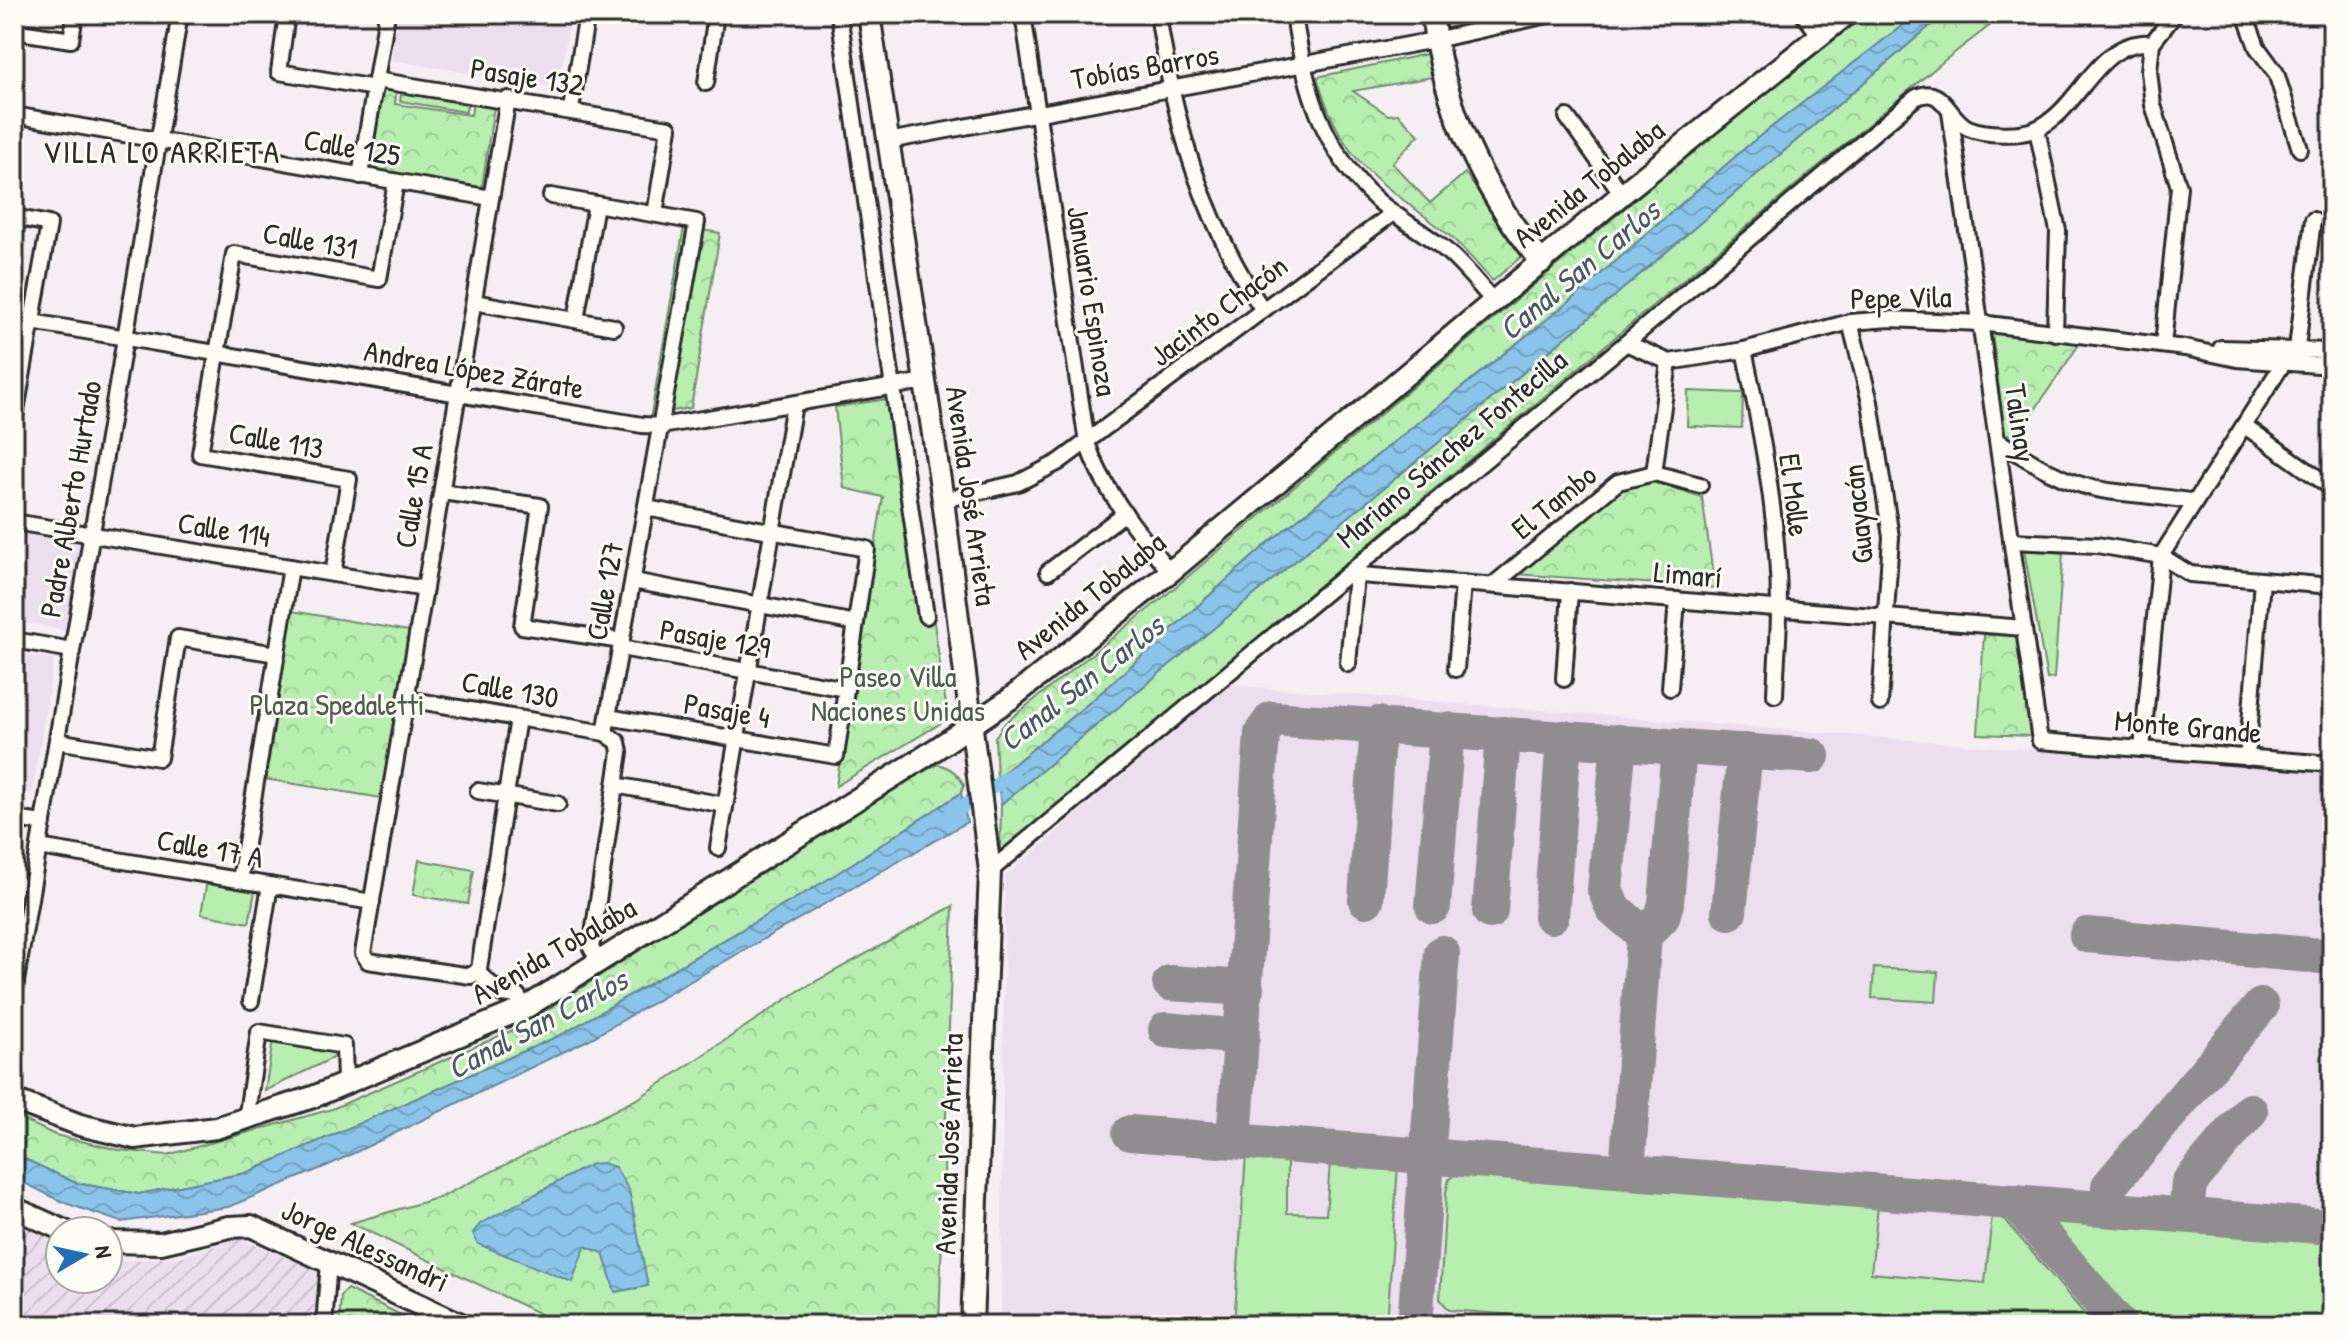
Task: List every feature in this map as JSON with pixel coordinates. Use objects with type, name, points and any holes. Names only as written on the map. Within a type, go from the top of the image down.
[{"type":"main road","name":"Avenida José Arrieta","points":[[869,14],[943,500],[990,871],[972,1325]]},
{"type":"main road","points":[[1432,14],[1435,40],[1452,106],[1477,166],[1504,213],[1542,262]]},
{"type":"main road","name":"Avenida Tobalaba","points":[[14,1100],[80,1125],[135,1138],[197,1131],[246,1120],[345,1083],[525,1008],[972,726],[1170,572],[1622,194],[1847,14]]},
{"type":"main road","points":[[14,1208],[44,1222]]},
{"type":"main road","name":"Jorge Alessandri","points":[[124,1242],[161,1243],[241,1225],[262,1230],[463,1325]]},
{"type":"street","points":[[14,31],[71,40],[75,14]]},
{"type":"street","name":"Padre Alberto Hurtado","points":[[14,993],[180,14]]},
{"type":"street","name":"Pasaje 132","points":[[287,14],[279,72],[508,99],[669,128],[655,214]]},
{"type":"street","points":[[360,176],[387,14]]},
{"type":"street","points":[[571,109],[587,14]]},
{"type":"street","points":[[706,83],[716,14]]},
{"type":"street","points":[[839,14],[926,616]]},
{"type":"street","name":"Januario Espinoza","points":[[1023,14],[1087,443],[1096,466],[1125,513],[1170,572]]},
{"type":"street","points":[[1158,14],[1170,89],[1184,146],[1203,200],[1230,256],[1263,310]]},
{"type":"street","points":[[1294,14],[1301,65],[1315,111],[1336,150],[1366,189],[1393,213],[1448,252],[1494,302]]},
{"type":"street","name":"Tobías Barros","points":[[888,141],[1435,40],[1552,14]]},
{"type":"street","points":[[1803,14],[1820,35]]},
{"type":"street","points":[[2163,345],[2179,187],[2153,105],[2149,71],[2152,43],[2175,14]]},
{"type":"street","points":[[2245,14],[2257,47],[2276,73],[2300,149]]},
{"type":"street","points":[[1950,112],[1968,128],[2007,134],[2037,129],[2069,102],[2113,53],[2135,43],[2152,43]]},
{"type":"street","name":"Mariano Sánchez Fontecilla","points":[[990,871],[1352,574],[1915,98],[1925,94],[1936,95],[1950,112]]},
{"type":"street","name":"Calle 15 A","points":[[477,972],[471,976],[368,961],[363,953],[508,99]]},
{"type":"street","name":"Talinay","points":[[1950,112],[2040,741]]},
{"type":"street","name":"Calle 125","points":[[14,115],[491,198]]},
{"type":"street","points":[[1567,117],[1622,194]]},
{"type":"street","points":[[2037,129],[2058,231],[2055,333]]},
{"type":"street","name":"Calle 131","points":[[217,353],[234,254],[379,279],[396,182]]},
{"type":"street","points":[[551,196],[655,214]]},
{"type":"street","points":[[576,320],[596,204]]},
{"type":"street","name":"Jacinto Chacón","points":[[943,500],[1026,480],[1087,443],[1393,213]]},
{"type":"street","name":"Calle 127","points":[[605,733],[697,222],[655,214]]},
{"type":"street","points":[[14,217],[49,224],[14,422]]},
{"type":"street","points":[[2142,749],[2161,556],[2284,362],[2297,348],[2313,220]]},
{"type":"street","points":[[474,302],[614,327]]},
{"type":"street","name":"Andrea López Zárate","points":[[14,319],[661,426],[925,381]]},
{"type":"street","name":"Pepe Vila","points":[[1669,362],[1744,350],[1850,322],[1890,319],[1980,323],[2185,348],[2237,359],[2332,366]]},
{"type":"street","name":"Guayacán","points":[[1850,322],[1870,402],[1891,537],[1880,703]]},
{"type":"street","points":[[1626,343],[1669,362],[1654,473],[1700,485]]},
{"type":"street","name":"Pepe Vila","points":[[2185,348],[2332,351]]},
{"type":"street","name":"El Molle","points":[[1744,350],[1768,484],[1779,608],[1775,695]]},
{"type":"street","name":"Calle 113","points":[[217,353],[200,454],[349,479],[333,574]]},
{"type":"street","points":[[718,848],[794,404]]},
{"type":"street","points":[[2245,426],[2332,488]]},
{"type":"street","points":[[1997,440],[2039,468],[2100,490],[2194,502]]},
{"type":"street","name":"El Tambo","points":[[1493,585],[1618,482],[1654,473]]},
{"type":"street","name":"Pasaje 129","points":[[442,492],[540,506],[522,626],[846,689]]},
{"type":"street","points":[[646,508],[867,549],[846,689]]},
{"type":"street","points":[[1048,572],[1125,513]]},
{"type":"street","name":"Calle 114","points":[[14,522],[425,589]]},
{"type":"street","points":[[2011,541],[2097,545],[2161,556],[2190,574],[2332,586]]},
{"type":"street","points":[[240,880],[291,567]]},
{"type":"street","points":[[1348,664],[1352,574]]},
{"type":"street","name":"Limarí","points":[[1352,574],[2024,628]]},
{"type":"street","points":[[633,581],[856,623]]},
{"type":"street","points":[[2247,758],[2262,581]]},
{"type":"street","points":[[1456,669],[1463,583]]},
{"type":"street","points":[[1564,679],[1570,591]]},
{"type":"street","points":[[1670,688],[1677,600]]},
{"type":"street","points":[[57,741],[159,758],[178,638],[277,654]]},
{"type":"street","points":[[14,640],[72,650]]},
{"type":"street","name":"Pasaje 4","points":[[608,717],[836,756],[846,689]]},
{"type":"street","name":"Calle 130","points":[[407,699],[605,733]]},
{"type":"street","points":[[518,718],[477,972],[502,994],[518,996],[525,1008]]},
{"type":"street","points":[[600,963],[591,948],[620,752],[618,742],[605,733]]},
{"type":"street","name":"Monte Grande","points":[[2040,741],[2332,764]]},
{"type":"street","points":[[615,785],[725,805]]},
{"type":"street","points":[[478,791],[558,804]]},
{"type":"street","points":[[14,819],[43,823]]},
{"type":"street","name":"Calle 17 A","points":[[39,847],[372,902]]},
{"type":"street","points":[[251,1001],[270,885]]},
{"type":"street","points":[[246,1120],[259,1032],[344,1046],[345,1083]]},
{"type":"street","points":[[324,1325],[329,1262]]},
{"type":"shaded area","points":[[399,14],[571,14],[558,88],[391,60]]},
{"type":"shaded area","points":[[14,529],[81,540],[65,630],[14,621]]},
{"type":"shaded area","points":[[14,653],[54,659],[32,793],[14,790]]},
{"type":"shaded area","points":[[1229,685],[2332,774],[2332,1325],[1001,1325],[1005,876]]},
{"type":"shaded area","points":[[14,1221],[44,1235],[44,1295],[124,1295],[124,1261],[183,1256],[239,1238],[321,1273],[317,1325],[14,1325]]},
{"type":"green space","points":[[1855,14],[1917,14],[1751,143],[1571,300],[1268,543],[1095,698],[997,778],[995,737],[1005,723],[1166,595]]},
{"type":"green space","points":[[1944,14],[2005,14],[1945,60],[1000,854],[1001,804],[1582,324]]},
{"type":"green space","points":[[1427,54],[1438,76],[1353,91],[1388,115],[1398,114],[1419,135],[1392,163],[1430,203],[1465,173],[1523,255],[1493,281],[1451,237],[1385,186],[1353,154],[1328,109],[1317,77]]},
{"type":"green space","points":[[379,86],[397,89],[395,104],[471,115],[473,103],[494,106],[482,187],[367,171]]},
{"type":"green space","points":[[402,88],[468,99],[466,112],[400,101]]},
{"type":"green space","points":[[684,227],[720,233],[691,408],[651,414]]},
{"type":"green space","points":[[1992,332],[2080,343],[2018,435],[2004,434]]},
{"type":"green space","points":[[1688,391],[1743,393],[1742,428],[1687,426]]},
{"type":"green space","name":"Paseo Villa Naciones Unidas","points":[[901,397],[948,719],[836,786],[883,497],[844,488],[835,407]]},
{"type":"green space","points":[[1653,482],[1702,497],[1715,588],[1515,574],[1621,488]]},
{"type":"green space","points":[[2024,550],[2063,553],[2054,678],[2047,679]]},
{"type":"green space","name":"Plaza Spedaletti","points":[[292,611],[409,631],[382,798],[264,779]]},
{"type":"green space","points":[[1984,634],[2020,636],[2032,736],[1978,734]]},
{"type":"green space","points":[[937,764],[959,777],[964,785],[961,793],[827,880],[563,1034],[246,1173],[139,1194],[76,1183],[14,1154],[14,1115],[55,1135],[119,1150],[167,1155],[332,1109],[522,1026],[843,818]]},
{"type":"green space","points":[[419,860],[474,870],[468,904],[413,895]]},
{"type":"green space","points":[[212,883],[255,891],[249,923],[201,914],[206,886]]},
{"type":"green space","points":[[953,906],[939,1325],[563,1325],[351,1223],[441,1197],[639,1098],[800,990]]},
{"type":"green space","points":[[1874,968],[1938,972],[1936,1002],[1872,998]]},
{"type":"green space","points":[[273,1040],[345,1052],[265,1091]]},
{"type":"green space","points":[[1246,1154],[1287,1156],[1287,1213],[1326,1214],[1330,1163],[1398,1165],[1387,1325],[1234,1325]]},
{"type":"green space","points":[[1458,1172],[1878,1205],[1871,1273],[1985,1283],[1992,1216],[2004,1219],[2094,1325],[1646,1325],[1449,1310],[1440,1299],[1446,1192],[1449,1179]]},
{"type":"green space","points":[[2052,1217],[2332,1241],[2332,1325],[2129,1325],[2049,1234],[2046,1226]]},
{"type":"green space","points":[[347,1289],[422,1325],[339,1325],[341,1295]]},
{"type":"water","points":[[1917,14],[1944,14],[1582,324],[1001,804],[997,778],[1095,698],[1268,543],[1571,300],[1751,143]]},
{"type":"water","points":[[961,793],[967,822],[588,1040],[331,1164],[228,1207],[124,1222],[124,1215],[100,1215],[65,1203],[14,1178],[14,1154],[76,1183],[139,1194],[246,1173],[563,1034],[827,880]]},
{"type":"water","points":[[591,1164],[615,1167],[629,1190],[648,1286],[615,1292],[603,1253],[585,1246],[572,1282],[478,1244],[473,1233],[480,1224]]},
{"type":"waterway","name":"Canal San Carlos","points":[[950,815],[1013,774]]},
{"type":"taxiway","points":[[1234,1141],[1262,733],[1272,719],[1812,756]]},
{"type":"taxiway","points":[[1366,900],[1378,724]]},
{"type":"taxiway","points":[[1433,906],[1447,730]]},
{"type":"taxiway","points":[[1490,911],[1503,734]]},
{"type":"taxiway","points":[[1551,916],[1564,738]]},
{"type":"taxiway","points":[[1619,742],[1605,890],[1613,908],[1644,935]]},
{"type":"taxiway","points":[[1627,1172],[1644,935],[1662,917],[1666,903],[1679,747]]},
{"type":"taxiway","points":[[1729,912],[1745,751]]},
{"type":"taxiway","points":[[2087,935],[2332,957]]},
{"type":"taxiway","points":[[1415,1325],[1442,953]]},
{"type":"taxiway","points":[[1170,983],[1246,988]]},
{"type":"taxiway","points":[[2108,1209],[2109,1186],[2261,1006]]},
{"type":"taxiway","points":[[1166,1030],[1242,1037]]},
{"type":"taxiway","points":[[2186,1215],[2189,1183],[2250,1111]]},
{"type":"taxiway","points":[[1130,1133],[2332,1227]]},
{"type":"taxiway","points":[[2015,1202],[2120,1325]]},
{"type":"district","name":"VILLA LO ARRIETA","points":[[162,152]]}]
